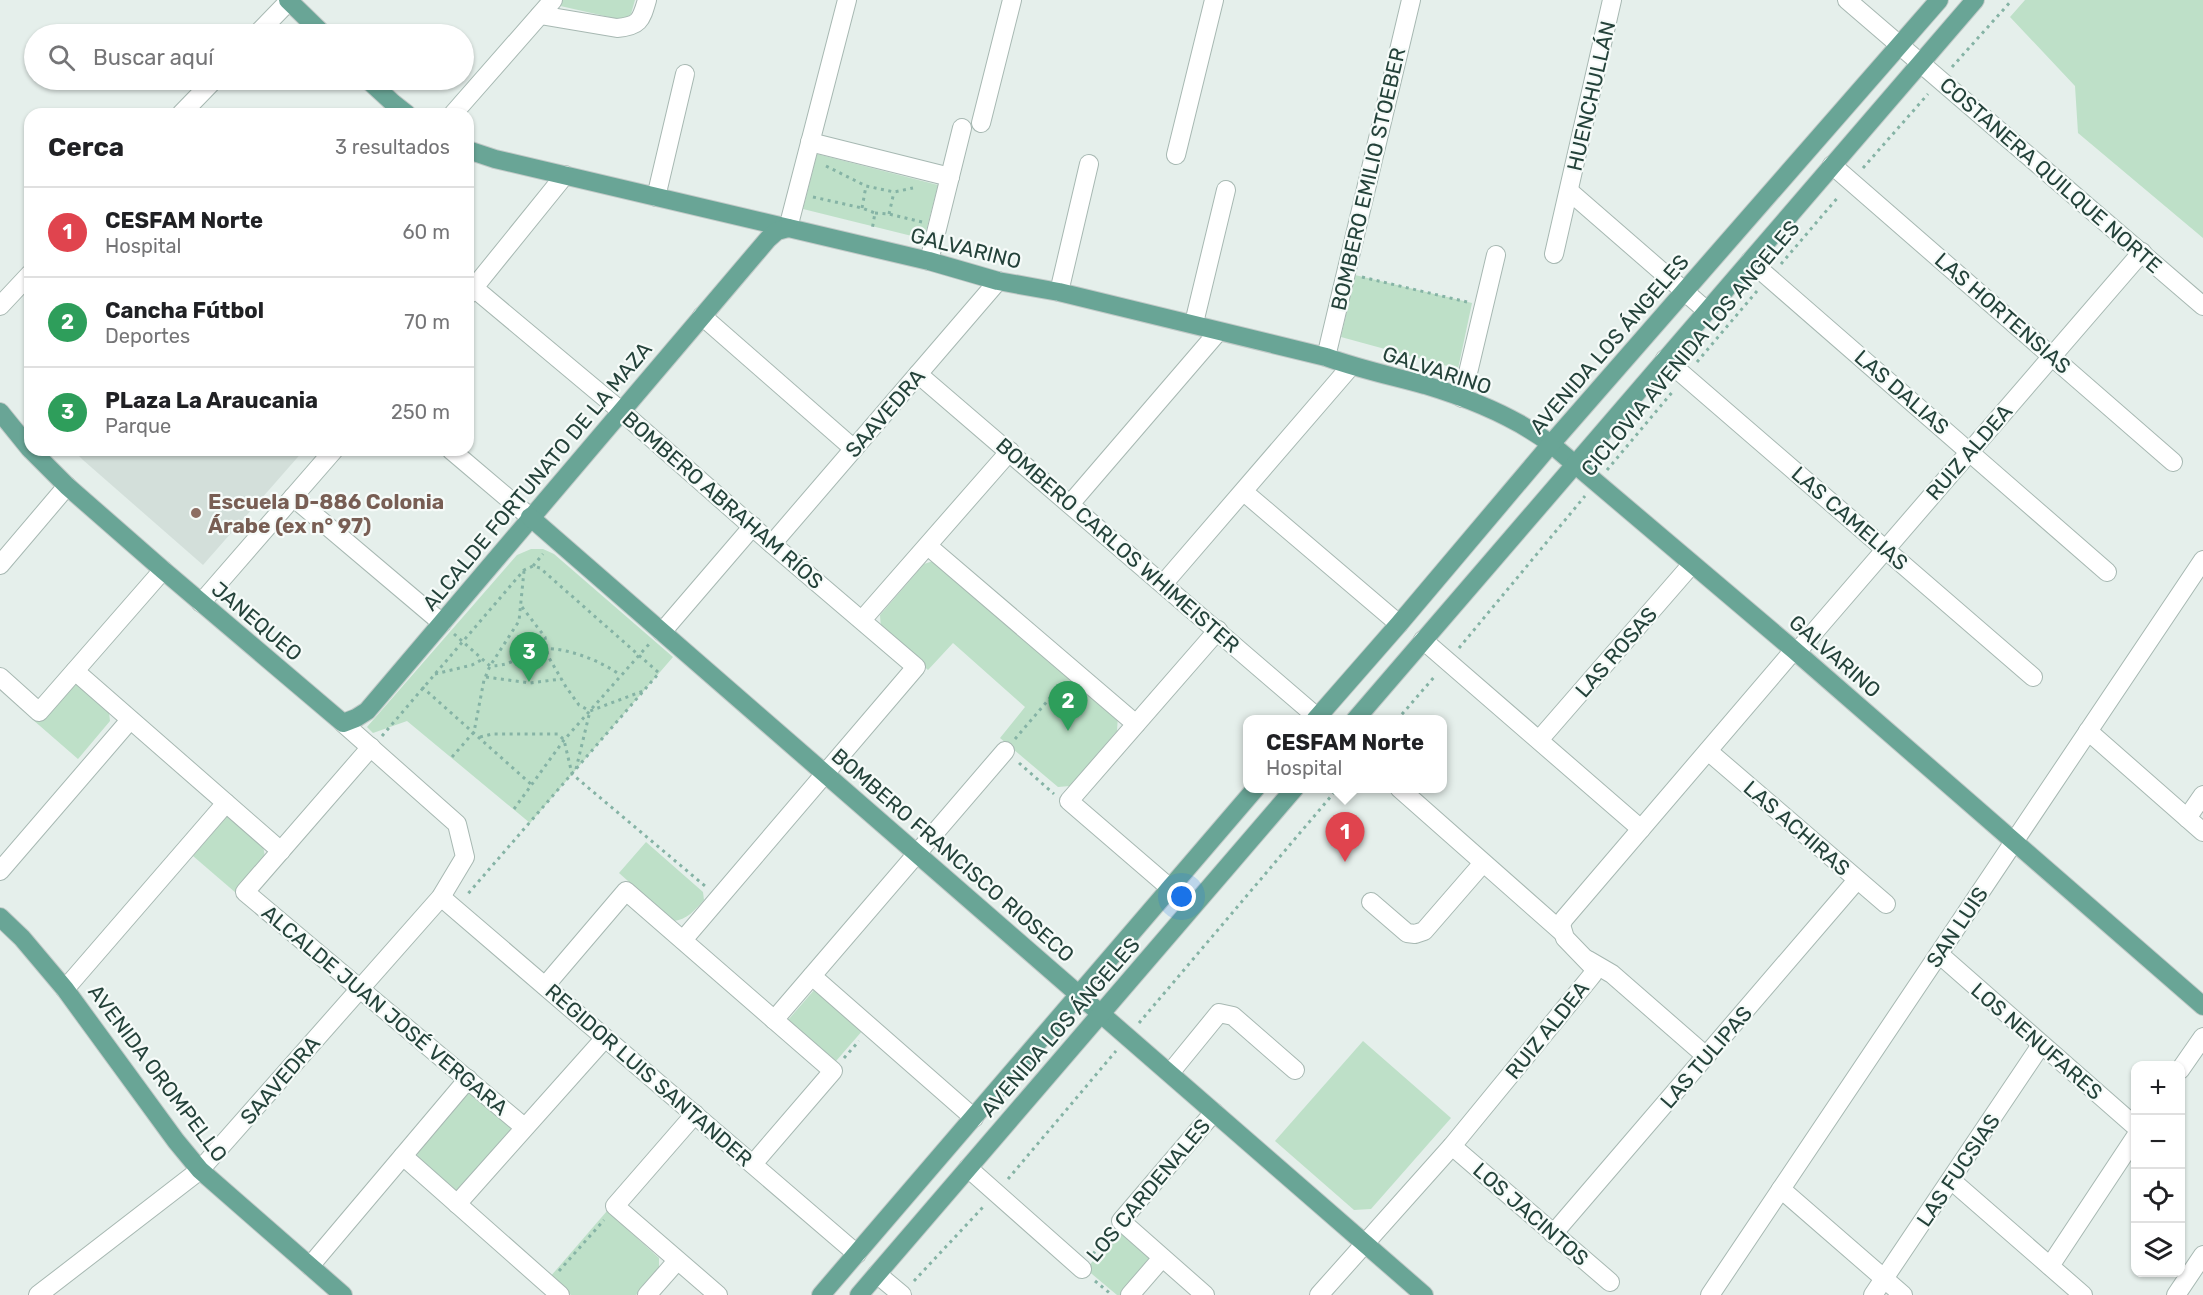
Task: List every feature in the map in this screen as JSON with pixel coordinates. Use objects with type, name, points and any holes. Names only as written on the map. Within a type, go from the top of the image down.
[{"type":"main road","points":[[288,0],[313,24]]},
{"type":"main road","name":"AVENIDA LOS ÁNGELES","points":[[1319,715],[1551,444],[1939,0]]},
{"type":"main road","points":[[1359,715],[1974,0]]},
{"type":"main road","points":[[378,90],[399,108]]},
{"type":"main road","name":"GALVARINO","points":[[474,152],[495,159],[929,261],[998,281],[1059,292],[1194,323],[1218,332],[1326,357],[1462,398],[1513,421],[1551,444],[1575,464],[1795,651],[2203,1006]]},
{"type":"main road","points":[[751,220],[758,223],[765,231],[759,250]]},
{"type":"main road","name":"ALCALDE FORTUNATO DE LA MAZA","points":[[343,723],[367,711],[759,250],[777,231],[789,228]]},
{"type":"main road","name":"JANEQUEO","points":[[0,412],[24,442]]},
{"type":"main road","name":"JANEQUEO","points":[[37,456],[67,486],[163,570],[343,723]]},
{"type":"main road","name":"BOMBERO FRANCISCO RIOSECO","points":[[530,517],[1424,1295]]},
{"type":"main road","name":"AVENIDA LOS ÁNGELES","points":[[821,1295],[1253,793]]},
{"type":"main road","name":"AVENIDA LOS ÁNGELES","points":[[859,1295],[1292,793]]},
{"type":"main road","name":"AVENIDA OROMPELLO","points":[[0,917],[22,938],[65,989],[169,1132],[200,1170],[344,1295]]},
{"type":"street","points":[[266,24],[288,0]]},
{"type":"street","points":[[458,108],[553,0]]},
{"type":"street","points":[[540,15],[616,28],[628,27],[637,24],[646,0]]},
{"type":"street","points":[[789,228],[847,0]]},
{"type":"street","points":[[981,123],[1012,0]]},
{"type":"street","points":[[1176,154],[1214,0]]},
{"type":"street","name":"BOMBERO EMILIO STOEBER","points":[[1326,357],[1411,0]]},
{"type":"street","name":"HUENCHULLÁN","points":[[1554,255],[1612,0]]},
{"type":"street","name":"COSTANERA QUILQUE NORTE","points":[[1847,0],[2203,306]]},
{"type":"street","points":[[656,197],[685,74]]},
{"type":"street","points":[[188,108],[205,90]]},
{"type":"street","points":[[929,261],[962,128]]},
{"type":"street","points":[[808,149],[950,177]]},
{"type":"street","points":[[1059,292],[1089,164]]},
{"type":"street","name":"LAS HORTENSIAS","points":[[1832,165],[2173,462]]},
{"type":"street","points":[[474,287],[565,175]]},
{"type":"street","points":[[1194,323],[1226,190]]},
{"type":"street","name":"HUENCHULLÁN","points":[[1569,191],[1707,311]]},
{"type":"street","name":"RUIZ ALDEA","points":[[1319,1295],[1452,1146],[1593,974],[1593,967],[1588,960],[1565,938],[1561,925],[1564,919],[2142,252]]},
{"type":"street","points":[[1462,398],[1496,255]]},
{"type":"street","name":"LAS DALIAS","points":[[1750,261],[2107,572]]},
{"type":"street","points":[[0,306],[24,280]]},
{"type":"street","name":"SAAVEDRA","points":[[772,544],[998,281]]},
{"type":"street","name":"BOMBERO ABRAHAM RÍOS","points":[[474,293],[621,411],[916,667],[825,774]]},
{"type":"street","points":[[702,316],[854,449]]},
{"type":"street","points":[[1071,503],[1218,332]]},
{"type":"street","name":"LAS CAMELIAS","points":[[1665,359],[2033,677]]},
{"type":"street","points":[[1164,584],[1351,366]]},
{"type":"street","name":"BOMBERO CARLOS WHIMEISTER","points":[[918,374],[1218,630],[1313,715]]},
{"type":"street","points":[[862,620],[1010,451]]},
{"type":"street","points":[[201,603],[329,456]]},
{"type":"street","name":"BOMBERO FRANCISCO RIOSECO","points":[[458,456],[530,517]]},
{"type":"street","points":[[0,566],[67,486]]},
{"type":"street","points":[[1244,492],[1399,624]]},
{"type":"street","points":[[293,497],[442,623]]},
{"type":"street","points":[[662,632],[753,526]]},
{"type":"street","points":[[928,546],[1137,724]]},
{"type":"street","name":"SAN LUIS","points":[[1710,1295],[2203,560]]},
{"type":"street","name":"LAS ROSAS","points":[[1539,740],[1692,564]]},
{"type":"street","points":[[0,677],[39,712],[163,570]]},
{"type":"street","points":[[1170,888],[1069,801],[1218,630]]},
{"type":"street","points":[[1423,640],[1641,829]]},
{"type":"street","points":[[75,671],[281,850],[371,747]]},
{"type":"street","points":[[0,871],[130,720]]},
{"type":"street","name":"JANEQUEO","points":[[343,723],[457,824]]},
{"type":"street","points":[[2088,731],[2203,832]]},
{"type":"street","points":[[774,1020],[1005,751]]},
{"type":"street","name":"LAS ACHIRAS","points":[[1708,751],[1886,904]]},
{"type":"street","points":[[683,940],[825,774]]},
{"type":"street","points":[[1404,793],[1562,932]]},
{"type":"street","points":[[2187,818],[2203,795]]},
{"type":"street","points":[[65,989],[226,802]]},
{"type":"street","name":"SAAVEDRA","points":[[38,1295],[200,1170],[441,897],[465,857],[457,824]]},
{"type":"street","name":"ALCALDE JUAN JOSÉ VERGARA","points":[[281,850],[245,892],[524,1127]]},
{"type":"street","points":[[1371,902],[1407,933],[1415,934],[1424,931],[1483,863]]},
{"type":"street","name":"LAS TULIPAS","points":[[1553,1234],[1857,880]]},
{"type":"street","points":[[545,986],[626,891],[833,1071],[753,1164]]},
{"type":"street","name":"REGIDOR LUIS SANTANDER","points":[[441,897],[857,1254]]},
{"type":"street","name":"LOS NENUFARES","points":[[1939,954],[2131,1123]]},
{"type":"street","points":[[1588,960],[1612,974],[1706,1056]]},
{"type":"street","points":[[812,976],[974,1119]]},
{"type":"street","points":[[1170,1073],[1219,1013],[1233,1016],[1295,1070]]},
{"type":"street","points":[[2185,1064],[2203,1036]]},
{"type":"street","points":[[457,1204],[606,1038]]},
{"type":"street","name":"LAS FUCSIAS","points":[[1873,1295],[2041,1045]]},
{"type":"street","points":[[310,1266],[468,1079]]},
{"type":"street","name":"LOS CARDENALES","points":[[1121,1221],[1214,1112]]},
{"type":"street","points":[[695,1114],[615,1206],[718,1295]]},
{"type":"street","points":[[2050,1266],[2131,1144]]},
{"type":"street","name":"LOS JACINTOS","points":[[1452,1146],[1610,1282]]},
{"type":"street","points":[[403,1156],[554,1290]]},
{"type":"street","points":[[968,1168],[1082,1269]]},
{"type":"street","points":[[1951,1180],[2083,1295]]},
{"type":"street","points":[[1781,1189],[1903,1295]]},
{"type":"street","points":[[1121,1221],[1205,1295]]},
{"type":"street","points":[[2176,1295],[2203,1255]]},
{"type":"street","points":[[1130,1295],[1162,1258]]},
{"type":"street","points":[[647,1295],[676,1261]]},
{"type":"street","points":[[877,1274],[902,1295]]},
{"type":"path","name":"CICLOVIA AVENIDA LOS ANGELES","points":[[1401,715],[1769,277],[2012,0]]},
{"type":"path","points":[[808,149],[866,186],[894,192],[922,186]]},
{"type":"path","points":[[862,208],[866,186]]},
{"type":"path","points":[[889,214],[894,192]]},
{"type":"path","points":[[796,196],[806,196],[938,226]]},
{"type":"path","points":[[869,248],[875,213]]},
{"type":"path","points":[[1346,273],[1484,306]]},
{"type":"path","points":[[371,747],[390,728],[433,674],[524,570],[533,566],[540,568],[659,673],[456,909]]},
{"type":"path","points":[[452,757],[474,732],[485,677],[519,621],[524,570]]},
{"type":"path","points":[[522,607],[545,637],[548,656],[579,705],[590,711],[644,690]]},
{"type":"path","points":[[442,623],[490,666],[507,665],[535,650],[548,649],[582,654],[620,675]]},
{"type":"path","points":[[514,809],[564,740],[638,654],[662,632]]},
{"type":"path","points":[[433,674],[472,665],[483,659]]},
{"type":"path","points":[[1069,801],[1059,798],[1005,751],[1074,670]]},
{"type":"path","points":[[485,677],[530,683],[561,679]]},
{"type":"path","points":[[422,687],[532,785]]},
{"type":"path","points":[[574,772],[590,711]]},
{"type":"path","points":[[480,737],[492,734],[558,734],[564,740],[574,772],[719,898]]},
{"type":"path","points":[[833,1071],[870,1028]]},
{"type":"path","points":[[554,1290],[615,1206]]},
{"type":"path","name":"LOS CARDENALES","points":[[1082,1269],[1121,1221]]},
{"type":"shaded area","name":"Escuela D-886 Colonia Árabe (ex n° 97)","points":[[79,456],[299,456],[203,565]]},
{"type":"green space","points":[[561,0],[635,0],[631,14],[626,18],[618,19],[556,5]]},
{"type":"green space","points":[[2025,0],[2203,0],[2203,238],[2078,133],[2075,86],[2010,17]]},
{"type":"green space","points":[[817,154],[938,185],[924,239],[803,209]]},
{"type":"green space","points":[[1355,275],[1472,303],[1458,369],[1341,337]]},
{"type":"green space","points":[[531,549],[543,549],[554,554],[673,657],[530,823],[407,721],[373,733],[367,727],[517,555]]},
{"type":"green space","points":[[936,560],[1118,716],[1117,731],[1070,786],[1058,787],[1000,738],[1025,707],[953,643],[928,670],[881,629],[880,615],[924,564]]},
{"type":"green space","points":[[74,682],[109,712],[110,721],[78,759],[32,719],[49,713]]},
{"type":"green space","points":[[229,814],[263,846],[265,857],[236,893],[193,856]]},
{"type":"green space","points":[[646,842],[703,892],[704,900],[682,919],[673,921],[619,873]]},
{"type":"green space","points":[[815,989],[863,1030],[836,1061],[788,1020]]},
{"type":"green space","points":[[1363,1041],[1451,1118],[1371,1209],[1354,1210],[1275,1141]]},
{"type":"green space","points":[[475,1090],[510,1121],[510,1132],[460,1190],[453,1191],[417,1159],[418,1144],[465,1091]]},
{"type":"green space","points":[[607,1211],[659,1258],[659,1269],[636,1295],[571,1295],[550,1277]]},
{"type":"green space","points":[[1122,1228],[1155,1257],[1123,1295],[1117,1295],[1086,1269]]},
{"type":"place","name":"Escuela D-886 Colonia Árabe (ex n° 97)","points":[[196,513]]},
{"type":"place","name":"PLaza La Araucania","points":[[529,682]]},
{"type":"place","name":"Cancha Fútbol","points":[[1068,731]]},
{"type":"place","name":"CESFAM Norte","points":[[1345,862]]}]
